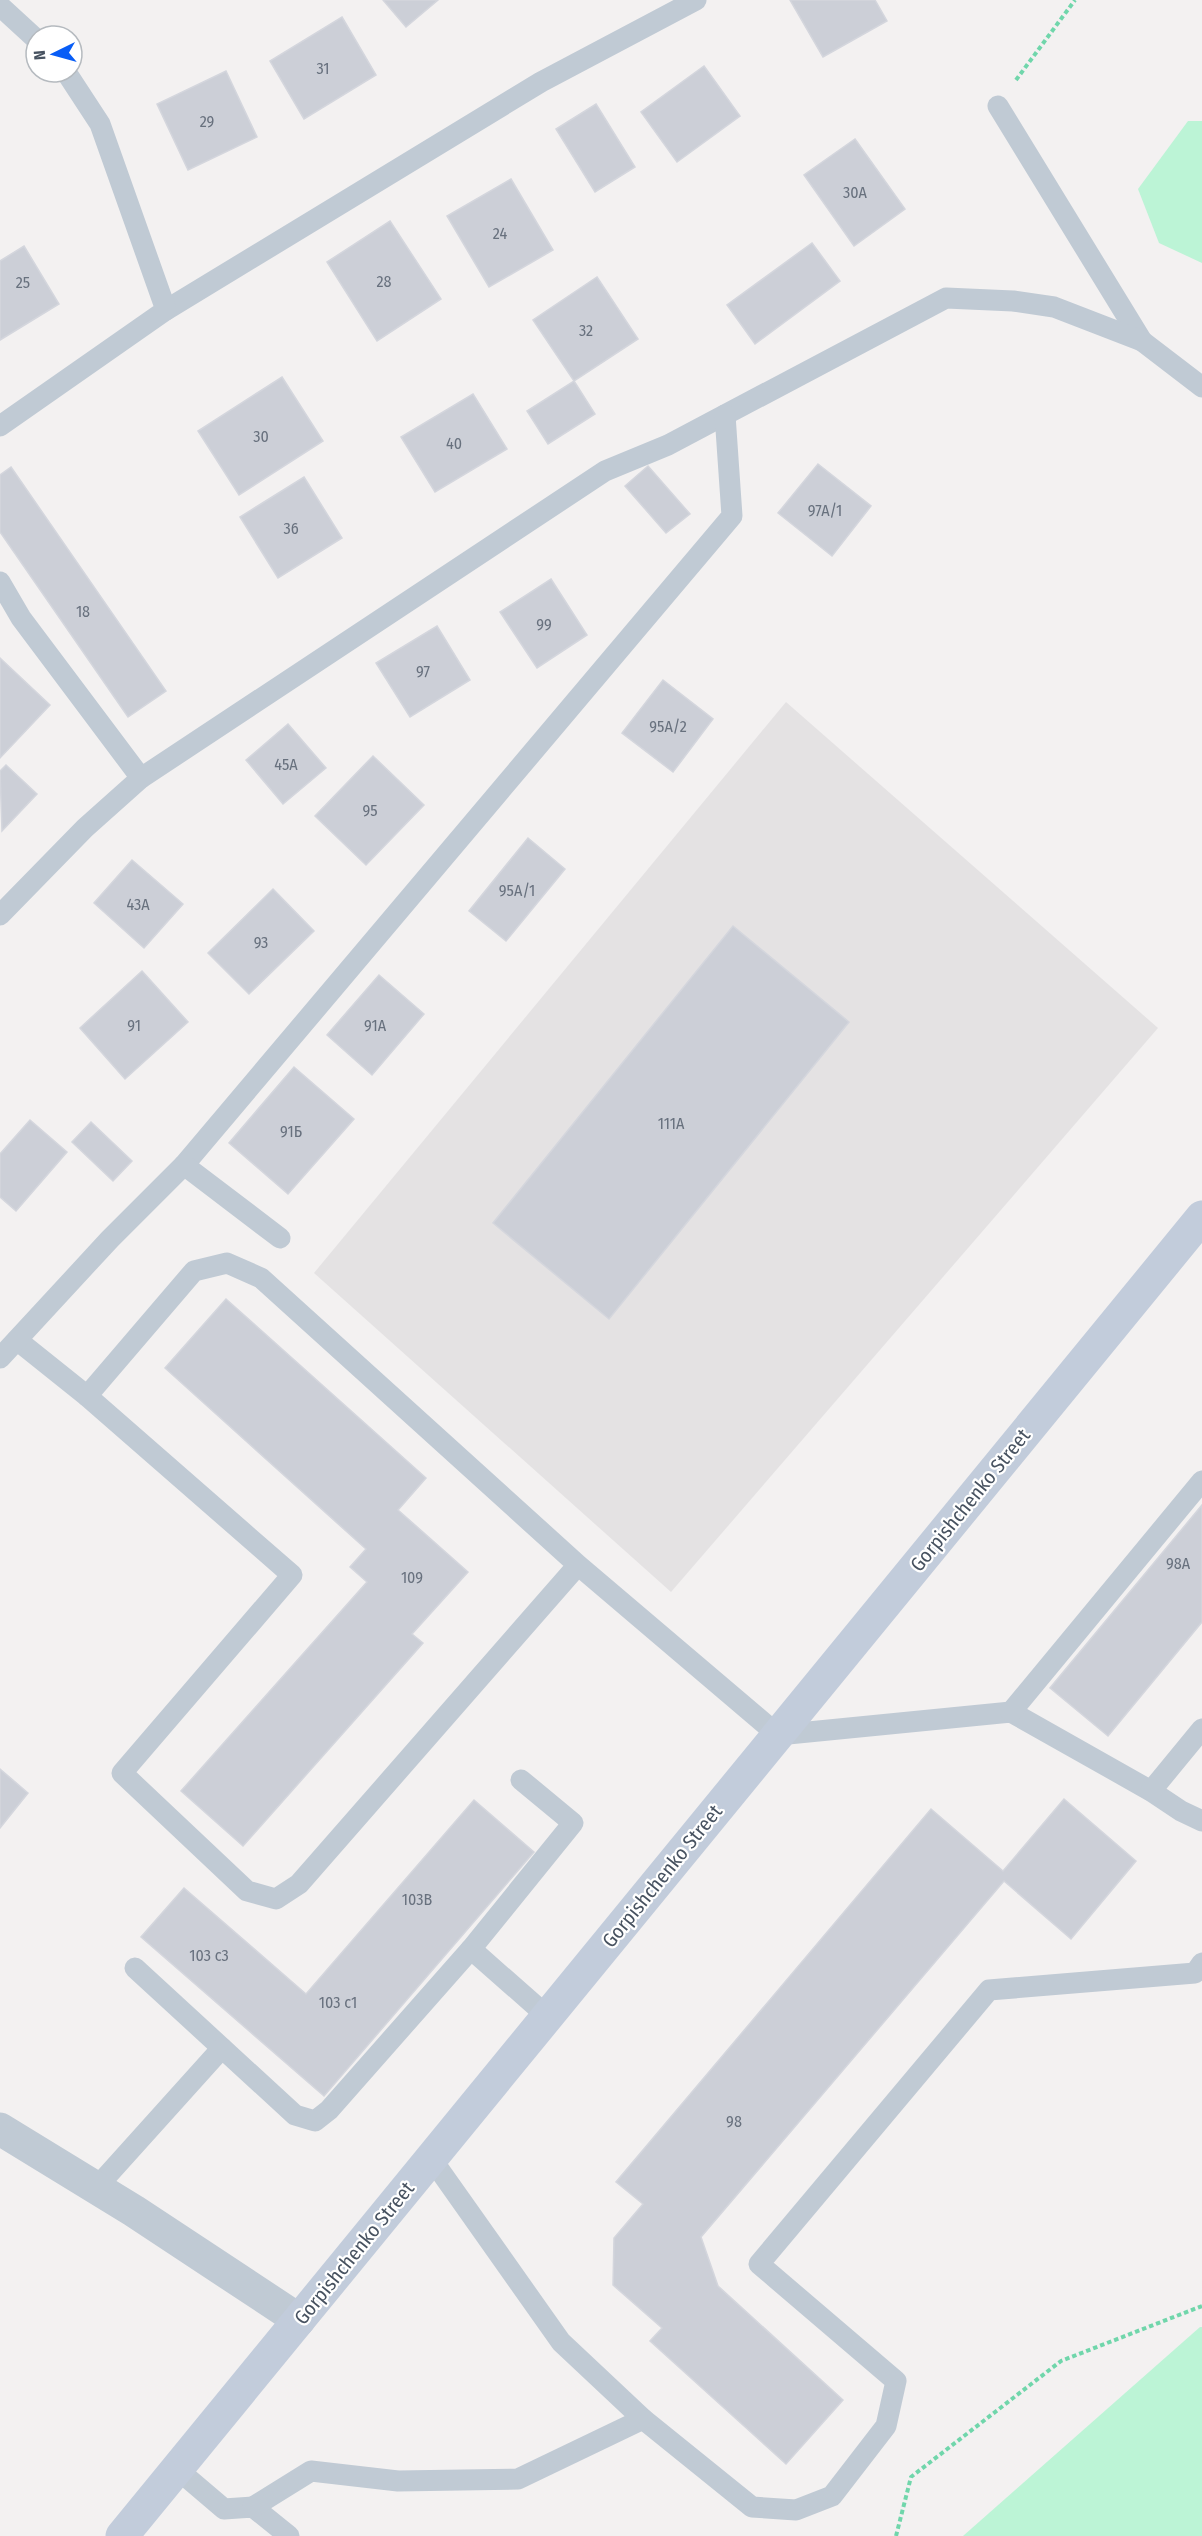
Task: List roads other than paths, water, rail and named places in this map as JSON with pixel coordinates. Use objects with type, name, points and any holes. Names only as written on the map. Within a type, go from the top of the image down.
[{"type":"main road","name":"Gorpishchenko Street","points":[[122,2536],[1202,1217]]},
{"type":"street","points":[[0,2129],[134,2211],[299,2320]]},
{"type":"lane","points":[[0,426],[166,310],[541,82],[696,0]]},
{"type":"lane","points":[[0,6],[24,28]]},
{"type":"lane","points":[[74,84],[100,124],[166,310]]},
{"type":"lane","points":[[998,106],[1142,341]]},
{"type":"lane","points":[[0,915],[85,828],[141,778],[605,471],[668,445],[946,298],[1013,301],[1054,308],[1142,341],[1202,387]]},
{"type":"lane","points":[[0,1358],[110,1239],[184,1165],[732,516],[725,415]]},
{"type":"lane","points":[[0,582],[21,618],[141,778]]},
{"type":"lane","points":[[184,1165],[280,1238]]},
{"type":"lane","points":[[87,1396],[194,1271],[227,1263],[261,1278],[578,1565],[778,1735],[1011,1712],[1202,1821]]},
{"type":"lane","points":[[16,1340],[87,1396],[292,1575],[122,1773],[247,1892],[276,1899],[299,1884],[578,1565]]},
{"type":"lane","points":[[1011,1712],[1202,1481]]},
{"type":"lane","points":[[1150,1791],[1202,1729]]},
{"type":"lane","points":[[135,1968],[295,2115],[315,2121],[329,2110],[471,1949],[573,1823],[521,1780]]},
{"type":"lane","points":[[471,1949],[548,2016]]},
{"type":"lane","points":[[431,2158],[561,2342],[643,2419],[752,2508],[796,2510],[832,2496],[886,2426],[896,2381],[759,2264],[989,1990],[1195,1973],[1202,1963]]},
{"type":"lane","points":[[96,2188],[222,2048]]},
{"type":"lane","points":[[177,2469],[224,2509],[253,2507],[310,2471],[398,2481],[518,2479],[643,2419]]},
{"type":"lane","points":[[253,2507],[289,2536]]}]
